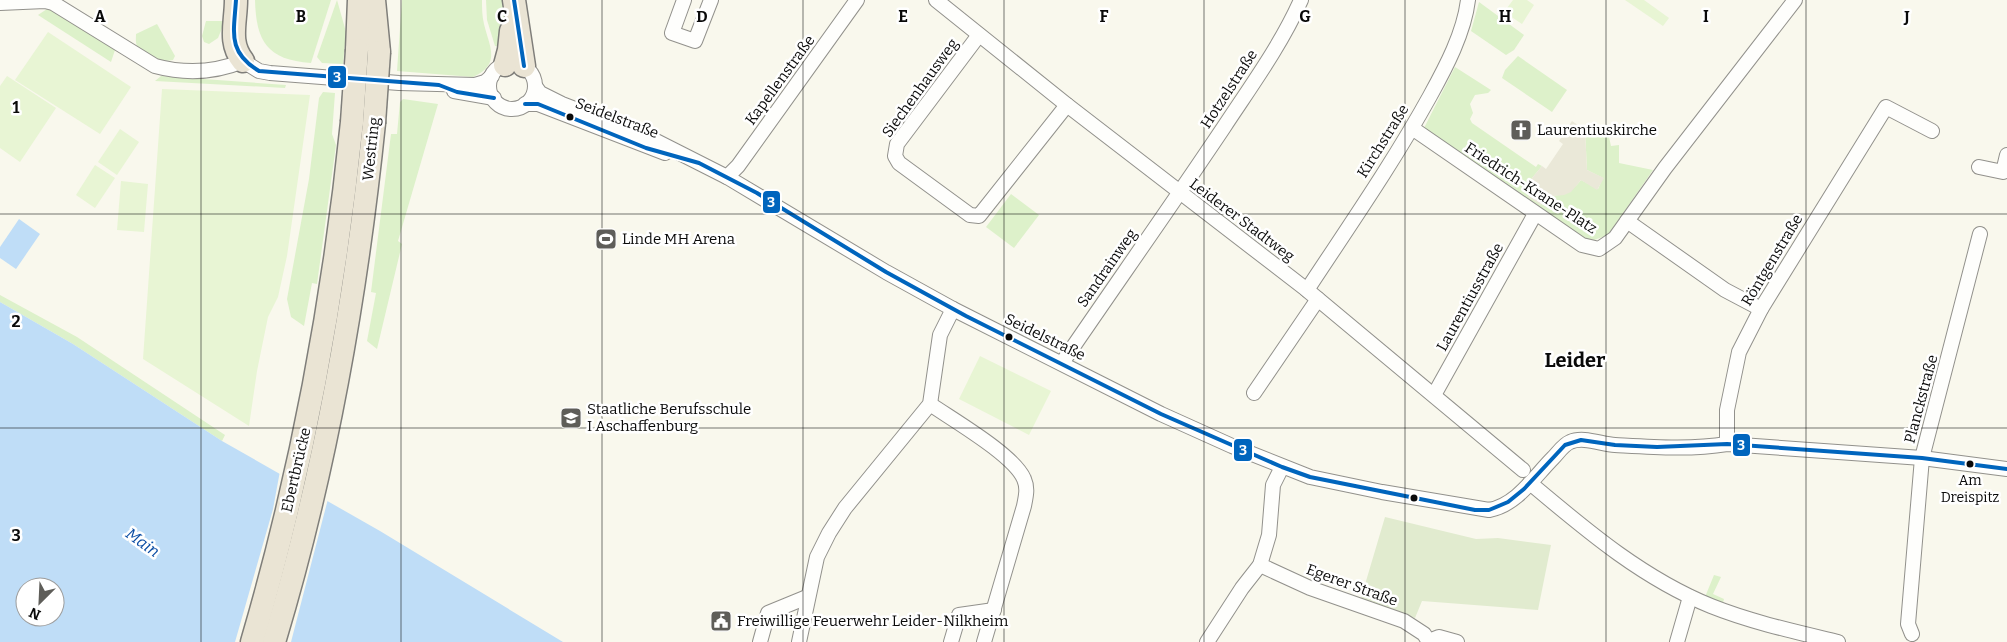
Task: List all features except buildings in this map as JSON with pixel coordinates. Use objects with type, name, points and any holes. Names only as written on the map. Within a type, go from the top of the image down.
[{"type":"highway","points":[[236,0],[232,38],[234,46],[243,61]]},
{"type":"highway","name":"Westring","points":[[341,296],[357,50],[371,1]]},
{"type":"highway","name":"Westring","points":[[341,296],[361,242],[374,123],[379,52],[371,1]]},
{"type":"highway","points":[[507,69],[514,1]]},
{"type":"highway","name":"Ebertbrücke","points":[[252,642],[341,296]]},
{"type":"highway","name":"Ebertbrücke","points":[[274,642],[321,463],[341,296]]},
{"type":"street","points":[[684,0],[672,33],[695,41],[711,0]]},
{"type":"street","name":"Kapellenstraße","points":[[727,177],[738,166],[857,0]]},
{"type":"street","name":"Leiderer Stadtweg","points":[[936,0],[1067,105],[1307,290],[1434,395],[1529,477],[1599,541],[1636,566],[1690,597],[1724,610],[1821,640],[1838,642]]},
{"type":"street","name":"Hotzelstraße","points":[[1180,193],[1270,57],[1289,26],[1301,0]]},
{"type":"street","name":"Kirchstraße","points":[[1307,290],[1412,128],[1447,64],[1467,11],[1468,0]]},
{"type":"street","points":[[1760,309],[1725,290],[1627,221],[1683,144],[1795,0]]},
{"type":"street","points":[[0,3],[44,1],[53,3],[155,66],[174,71],[214,70],[243,61],[259,71],[270,73],[440,85],[475,85],[486,82],[507,69],[532,74],[535,86],[533,95],[520,107],[507,108],[494,98],[490,90],[507,69]]},
{"type":"street","name":"Siechenhausweg","points":[[979,35],[897,144],[895,156],[899,163],[970,215],[979,216],[1067,105]]},
{"type":"street","points":[[440,85],[457,92],[494,98]]},
{"type":"street","name":"Seidelstraße","points":[[535,86],[540,93],[562,104],[650,138],[727,177],[886,272],[953,309],[1161,414],[1282,467],[1339,483],[1475,510],[1502,508],[1529,477]]},
{"type":"street","name":"Seidelstraße","points":[[525,104],[538,104],[646,148],[699,163]]},
{"type":"street","name":"Röntgenstraße","points":[[1727,444],[1727,410],[1739,352],[1760,309],[1886,107],[1932,131]]},
{"type":"street","name":"Friedrich-Krane-Platz","points":[[1412,128],[1582,245],[1599,249],[1615,238],[1627,221]]},
{"type":"street","points":[[1979,167],[2003,172],[2007,155]]},
{"type":"street","name":"Sandrainweg","points":[[1062,363],[1180,193]]},
{"type":"street","name":"Laurentiusstraße","points":[[1434,395],[1535,214]]},
{"type":"street","name":"Planckstraße","points":[[1912,634],[1908,624],[1922,458],[1980,234]]},
{"type":"street","points":[[1254,393],[1318,299]]},
{"type":"street","points":[[799,642],[817,557],[845,508],[930,404],[940,335],[953,309]]},
{"type":"street","points":[[930,404],[1013,463],[1025,481],[1027,491],[1024,506],[984,642]]},
{"type":"street","points":[[1529,477],[1568,443],[1576,440],[1624,445],[1709,447],[1727,444],[1922,458],[2007,470]]},
{"type":"street","points":[[1207,642],[1242,588],[1260,565],[1269,535],[1273,485],[1282,467]]},
{"type":"street","name":"Egerer Straße","points":[[1260,565],[1310,588],[1404,621],[1424,634],[1429,642],[1439,637],[1458,642]]},
{"type":"street","points":[[760,642],[768,613],[807,597]]},
{"type":"street","points":[[1677,642],[1690,597]]},
{"type":"street","points":[[951,642],[959,615],[994,610]]},
{"type":"green space","points":[[255,0],[331,0],[311,63],[284,58],[274,53],[267,46],[258,27]]},
{"type":"green space","points":[[337,0],[346,32],[343,64],[322,63],[317,57]]},
{"type":"green space","points":[[402,0],[482,0],[483,21],[491,54],[488,66],[473,77],[397,71]]},
{"type":"green space","points":[[486,0],[506,0],[507,47],[495,46],[487,20]]},
{"type":"green space","points":[[1513,0],[1527,0],[1534,5],[1522,24],[1504,12]]},
{"type":"green space","points":[[1625,0],[1644,0],[1669,18],[1663,26]]},
{"type":"green space","points":[[1479,2],[1524,35],[1514,50],[1506,55],[1471,31]]},
{"type":"green space","points":[[50,7],[115,50],[111,62],[38,15]]},
{"type":"green space","points":[[206,21],[225,21],[218,38],[209,44],[204,42],[202,36]]},
{"type":"green space","points":[[157,24],[175,56],[173,60],[155,59],[142,52],[137,46],[136,34]]},
{"type":"green space","points":[[48,32],[131,87],[100,134],[15,80]]},
{"type":"green space","points":[[1518,56],[1567,90],[1552,112],[1502,78],[1505,70]]},
{"type":"green space","points":[[1455,67],[1491,90],[1488,93],[1475,95],[1470,104],[1473,113],[1470,119],[1472,123],[1536,167],[1538,164],[1542,166],[1532,178],[1540,205],[1544,197],[1565,193],[1581,180],[1598,189],[1603,178],[1587,170],[1585,130],[1596,129],[1600,136],[1609,137],[1611,146],[1619,145],[1619,163],[1653,170],[1608,235],[1594,240],[1586,239],[1423,130]]},
{"type":"green space","points":[[7,76],[56,108],[20,162],[0,148],[0,86]]},
{"type":"green space","points":[[161,76],[286,85],[285,88],[155,81]]},
{"type":"green space","points":[[162,89],[310,95],[287,256],[278,297],[268,317],[257,371],[249,426],[143,359]]},
{"type":"green space","points":[[323,92],[335,93],[332,134],[336,145],[317,284],[312,283],[304,326],[291,317],[287,299],[309,179],[319,98]]},
{"type":"green space","points":[[403,99],[438,104],[398,241],[402,244],[377,349],[367,341],[376,293],[371,292],[391,134],[397,134],[400,102]]},
{"type":"green space","points":[[120,129],[139,142],[117,175],[98,162]]},
{"type":"green space","points":[[95,165],[115,178],[95,208],[76,195]]},
{"type":"green space","points":[[121,181],[148,184],[144,232],[117,230]]},
{"type":"green space","points":[[1011,194],[1039,215],[1014,248],[986,227]]},
{"type":"green space","points":[[0,295],[77,337],[225,435],[222,441],[73,344],[0,302]]},
{"type":"green space","points":[[980,356],[1051,391],[1029,435],[959,399]]},
{"type":"green space","points":[[1385,517],[1476,539],[1498,538],[1551,545],[1538,610],[1422,601],[1415,618],[1361,598]]},
{"type":"green space","points":[[1714,575],[1721,577],[1713,594],[1724,599],[1723,603],[1705,597]]},
{"type":"shaded area","points":[[1572,121],[1585,130],[1587,170],[1604,178],[1597,190],[1581,180],[1571,192],[1564,195],[1544,197],[1541,205],[1528,197],[1532,178],[1542,166],[1546,169],[1563,144],[1559,141]]},
{"type":"water","points":[[19,219],[40,234],[16,269],[0,258],[0,247]]},
{"type":"water","name":"Main","points":[[0,302],[73,344],[222,441],[380,531],[563,642],[0,642]]},
{"type":"pier","points":[[280,471],[328,499],[291,642],[235,642],[273,509]]},
{"type":"transit line","name":"3","points":[[236,0],[234,32],[237,49],[249,64],[259,71],[439,85],[457,92],[494,98]]},
{"type":"transit line","name":"3","points":[[514,0],[524,66]]},
{"type":"transit line","name":"3","points":[[525,104],[538,104],[646,148],[699,163],[757,193],[886,272],[966,316],[1161,414],[1282,467],[1310,477],[1475,510],[1489,510],[1508,502],[1524,489],[1565,445],[1581,440],[1615,445],[1657,447],[1727,444],[1922,458],[2007,469]]},
{"type":"place","name":"Laurentiuskirche","points":[[1521,130]]},
{"type":"place","name":"Linde MH Arena","points":[[606,239]]},
{"type":"place","name":"Staatliche Berufsschule I Aschaffenburg","points":[[571,418]]},
{"type":"place","name":"Am Dreispitz","points":[[1970,464]]},
{"type":"place","name":"Freiwillige Feuerwehr Leider-Nilkheim","points":[[721,621]]},
{"type":"district","name":"Leider","points":[[1575,360]]}]
